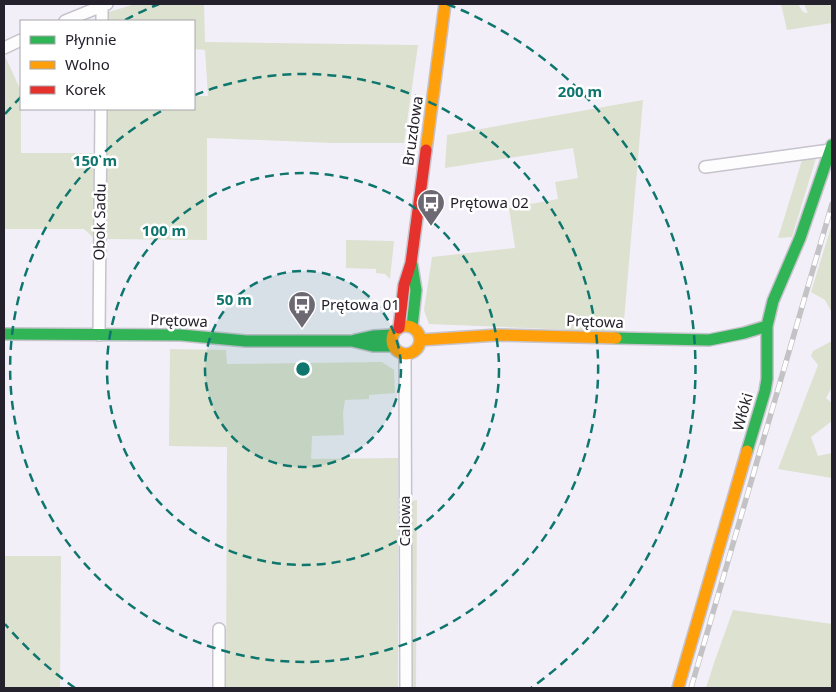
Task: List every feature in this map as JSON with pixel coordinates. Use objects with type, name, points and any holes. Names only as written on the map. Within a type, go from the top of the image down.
[{"type":"street","points":[[67,20],[105,4]]},
{"type":"street","points":[[102,20],[105,4]]},
{"type":"street","name":"Bruzdowa","points":[[395,336],[404,285],[411,263],[445,4]]},
{"type":"street","points":[[4,48],[20,40]]},
{"type":"street","name":"Obok Sadu","points":[[99,335],[101,110]]},
{"type":"street","points":[[705,168],[831,147]]},
{"type":"street","name":"Włóki","points":[[678,688],[765,391],[767,379],[767,326],[772,301],[800,238],[831,147]]},
{"type":"street","name":"Bruzdowa","points":[[411,263],[416,290],[412,328]]},
{"type":"street","points":[[406,326],[412,328],[418,333],[420,340],[417,349],[405,354],[397,351],[395,336],[406,326]]},
{"type":"street","name":"Prętowa","points":[[420,340],[498,334],[709,340],[767,326]]},
{"type":"street","name":"Prętowa","points":[[4,334],[181,335],[246,340],[352,341],[373,346],[395,336]]},
{"type":"street","name":"Calowa","points":[[405,354],[406,688]]},
{"type":"street","points":[[219,628],[219,688]]},
{"type":"green space","points":[[135,4],[204,4],[205,42],[418,45],[404,143],[333,143],[207,138],[207,240],[105,239],[107,110],[195,110],[195,96],[208,96],[205,50],[195,49],[195,20],[109,20],[109,12]]},
{"type":"green space","points":[[781,4],[798,4],[803,12],[808,13],[804,4],[832,4],[832,23],[787,30]]},
{"type":"green space","points":[[4,54],[20,89],[21,153],[96,153],[95,239],[84,229],[4,229]]},
{"type":"green space","points":[[643,100],[623,332],[429,324],[424,310],[432,257],[515,248],[509,208],[558,199],[555,182],[578,178],[573,148],[445,168],[447,135]]},
{"type":"green space","points":[[816,158],[792,237],[778,238],[802,160]]},
{"type":"green space","points":[[832,224],[832,313],[825,300],[811,292]]},
{"type":"green space","points":[[346,240],[394,241],[390,279],[385,274],[376,273],[376,269],[346,268]]},
{"type":"green space","points":[[832,341],[832,387],[826,398],[832,403],[832,421],[811,437],[818,456],[832,453],[832,478],[778,469],[818,365],[811,356],[813,351]]},
{"type":"green space","points":[[170,349],[226,350],[227,364],[382,362],[394,370],[395,393],[369,395],[369,399],[345,400],[343,413],[344,435],[312,436],[311,459],[398,458],[398,688],[226,688],[227,447],[169,446]]},
{"type":"green space","points":[[417,500],[416,688],[410,688],[410,501]]},
{"type":"green space","points":[[4,556],[61,556],[60,688],[4,688]]},
{"type":"green space","points":[[733,610],[832,624],[832,688],[706,688]]},
{"type":"railway","points":[[691,688],[832,204]]},
{"type":"traffic: fast","points":[[747,451],[765,391],[767,379],[767,326],[773,301],[800,238],[832,145]]},
{"type":"traffic: fast","points":[[412,265],[416,290],[412,327]]},
{"type":"traffic: fast","points":[[616,338],[709,340],[767,326]]},
{"type":"traffic: fast","points":[[4,334],[181,335],[246,341],[352,341],[373,346],[393,346]]},
{"type":"traffic: fast","points":[[355,340],[373,336],[393,335]]},
{"type":"traffic: slow","points":[[426,150],[445,4]]},
{"type":"traffic: slow","points":[[406,326],[416,330],[420,340],[416,350],[406,354],[396,350],[392,340],[396,330],[406,326]]},
{"type":"traffic: slow","points":[[420,340],[498,335],[616,338]]},
{"type":"traffic: slow","points":[[678,688],[747,451]]},
{"type":"traffic: jam","points":[[399,328],[404,285],[411,263],[426,150]]},
{"type":"place","name":"Prętowa 02","points":[[431,227]]},
{"type":"place","name":"Prętowa 01","points":[[302,329]]}]
